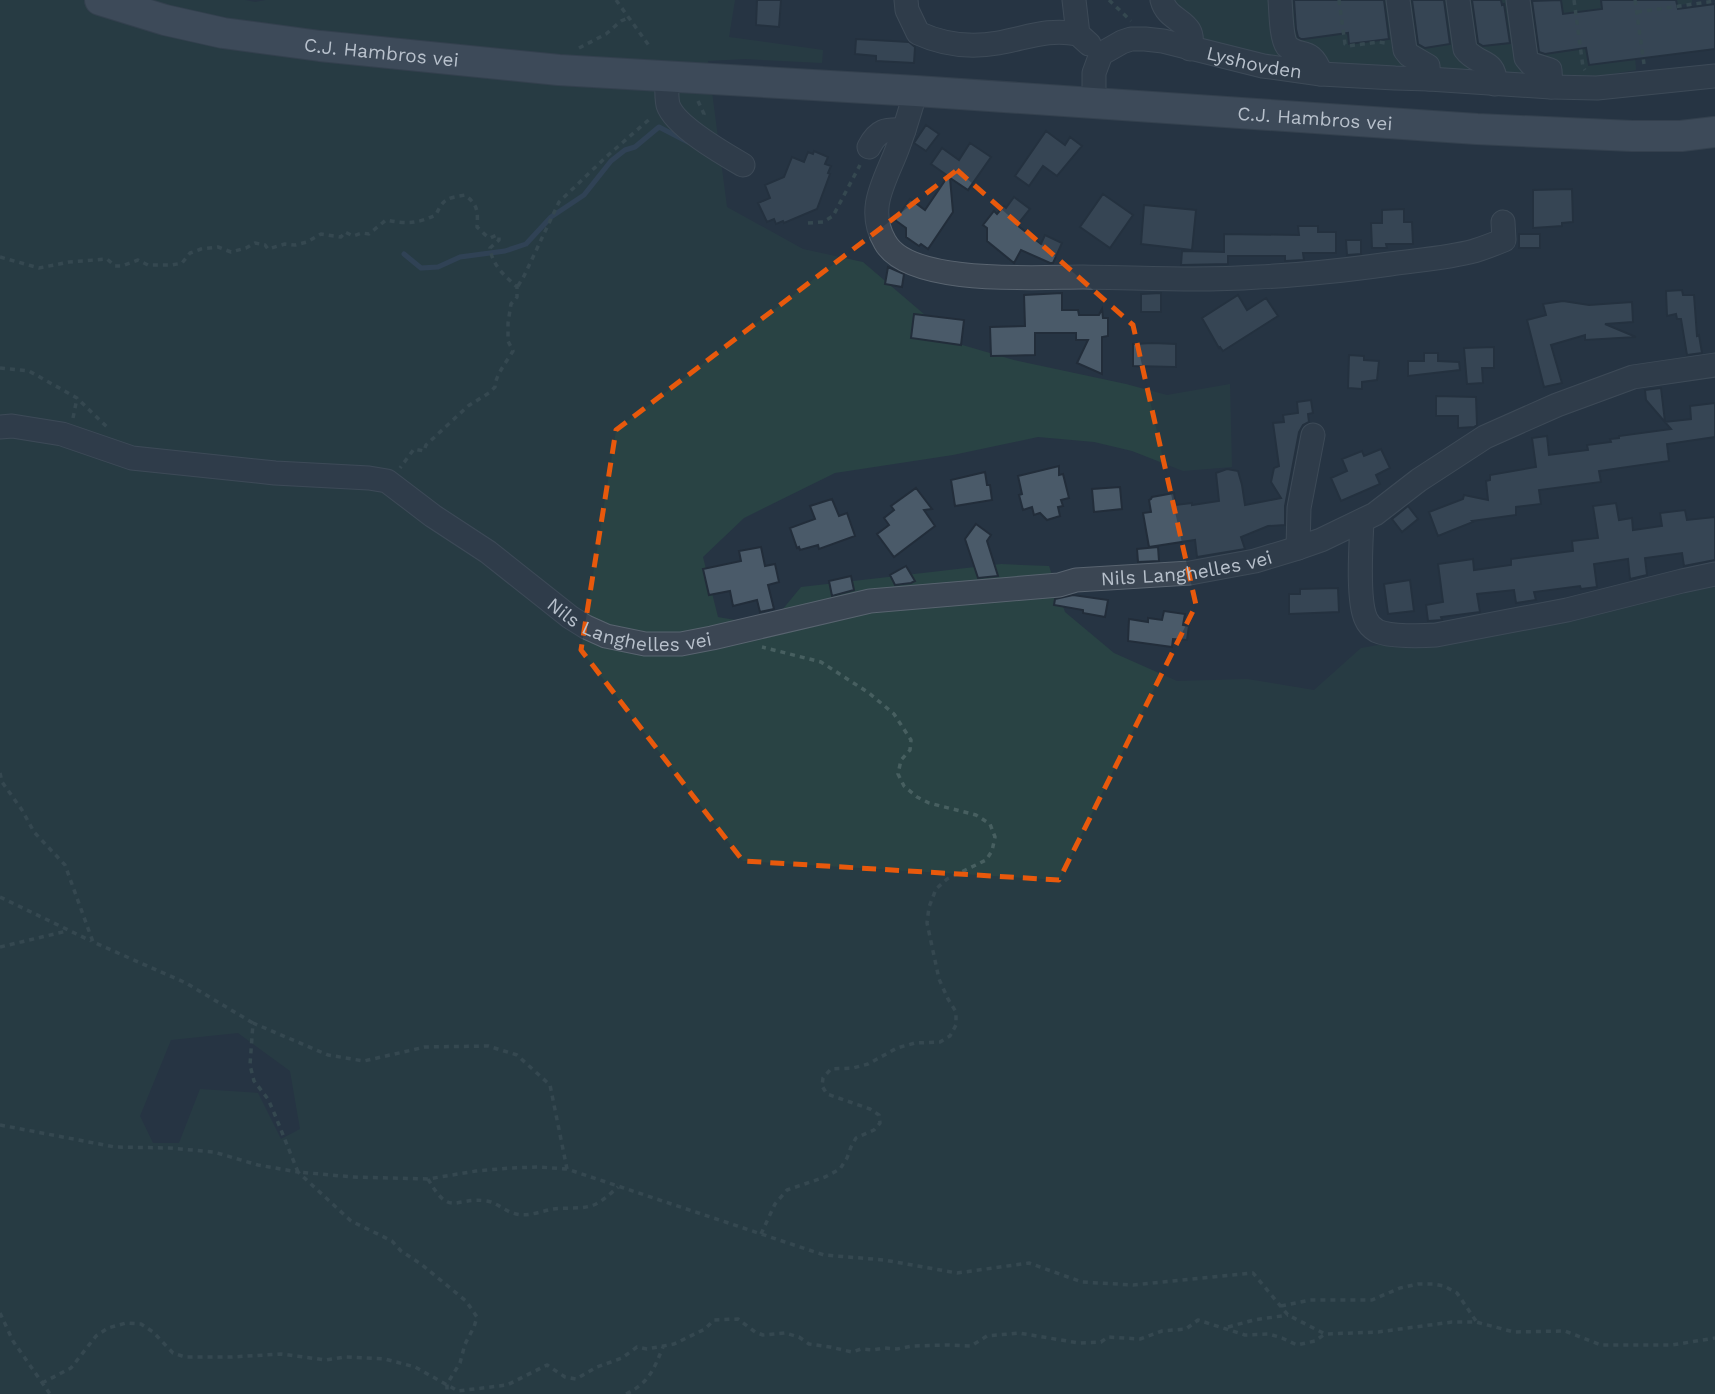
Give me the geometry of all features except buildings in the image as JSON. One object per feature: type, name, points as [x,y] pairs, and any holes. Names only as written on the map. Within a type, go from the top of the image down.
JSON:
[{"type":"main road","name":"C.J. Hambros vei","points":[[100,0],[133,12],[195,28],[308,44],[559,70],[1476,129],[1681,136],[1715,132]]},
{"type":"street","points":[[906,0],[907,10],[918,33],[946,43],[983,45],[1043,32],[1064,31],[1078,34],[1101,54],[1094,73],[1094,103]]},
{"type":"street","points":[[1074,0],[1078,34]]},
{"type":"street","name":"Lyshovden","points":[[1162,0],[1166,10],[1189,30],[1193,38],[1190,48]]},
{"type":"street","name":"Lyshovden","points":[[1280,0],[1284,43],[1290,49],[1310,55],[1318,64],[1321,74]]},
{"type":"street","points":[[1398,0],[1405,50],[1428,66],[1429,79]]},
{"type":"street","points":[[1458,0],[1465,49],[1468,54],[1492,68],[1495,84]]},
{"type":"street","points":[[1518,0],[1526,58],[1531,64],[1550,70],[1551,87]]},
{"type":"street","name":"Lyshovden","points":[[1101,54],[1122,42],[1145,39],[1263,66],[1321,74],[1551,87],[1597,88],[1715,76]]},
{"type":"street","points":[[667,77],[667,98],[673,116],[719,151],[743,165]]},
{"type":"street","points":[[916,92],[878,197],[877,224],[886,244],[896,256],[954,274],[1019,277],[1257,278],[1365,267],[1473,251],[1504,231]]},
{"type":"street","points":[[869,147],[873,139],[885,130],[904,130]]},
{"type":"street","name":"Nils Langhelles vei","points":[[387,481],[433,516],[488,552],[569,617],[586,627],[606,636],[645,644],[681,644],[870,601],[1059,585],[1076,580],[1190,573],[1255,561],[1321,540],[1362,521],[1485,437],[1557,405],[1633,377],[1715,365]]},
{"type":"street","points":[[0,427],[12,426],[62,434],[132,458],[387,481]]},
{"type":"street","name":"Nils Langhelles vei","points":[[1298,548],[1299,508],[1312,435]]},
{"type":"street","points":[[1362,521],[1363,612],[1370,626],[1379,632],[1436,635],[1567,610],[1715,574]]},
{"type":"path","points":[[616,0],[650,47]]},
{"type":"path","points":[[1339,0],[1345,44],[1386,44]]},
{"type":"path","points":[[1574,0],[1583,67],[1586,70]]},
{"type":"path","points":[[1635,0],[1644,68]]},
{"type":"path","points":[[1637,12],[1715,1]]},
{"type":"path","points":[[571,52],[606,34],[628,18]]},
{"type":"path","points":[[387,481],[396,474],[414,449],[424,451],[426,445],[468,406],[495,387],[495,380],[513,351],[508,341],[511,304],[517,297],[517,287],[559,202],[651,118],[669,107]]},
{"type":"path","points":[[808,223],[823,222],[833,216],[869,147]]},
{"type":"path","points":[[0,257],[39,268],[107,259],[115,266],[138,260],[148,265],[172,265],[182,263],[190,253],[201,249],[218,247],[231,252],[256,243],[265,245],[268,249],[307,242],[321,234],[341,237],[345,232],[353,236],[369,234],[386,220],[407,225],[436,215],[440,205],[448,198],[465,195],[475,202],[477,227],[487,237],[499,237],[490,248],[491,256],[502,273],[517,287]]},
{"type":"path","points":[[0,368],[29,371],[77,398],[113,433]]},
{"type":"path","points":[[750,629],[756,646],[821,662],[869,693],[894,714],[911,740],[910,750],[901,760],[898,774],[904,786],[929,803],[976,816],[990,824],[995,837],[992,851],[986,860],[947,879],[936,889],[929,907],[927,923],[939,979],[956,1012],[956,1025],[950,1037],[940,1042],[915,1043],[897,1048],[868,1064],[831,1069],[823,1078],[822,1086],[827,1094],[870,1109],[879,1115],[880,1123],[874,1130],[856,1138],[840,1169],[787,1190],[775,1204],[761,1234]]},
{"type":"path","points":[[0,773],[2,782],[34,832],[65,865],[93,942]]},
{"type":"path","points":[[0,897],[186,983],[253,1023],[328,1055],[364,1061],[425,1047],[488,1046],[517,1055],[550,1086],[567,1169]]},
{"type":"path","points":[[0,947],[69,930]]},
{"type":"path","points":[[253,1023],[250,1065],[254,1081],[268,1099],[298,1172],[351,1221],[392,1241],[401,1251],[421,1264],[466,1301],[477,1317],[460,1363],[447,1384],[447,1394]]},
{"type":"path","points":[[0,1125],[115,1147],[214,1152],[258,1166],[353,1177],[428,1179],[510,1168],[567,1169],[824,1255],[884,1260],[957,1273],[1029,1263],[1082,1282],[1133,1285],[1253,1273],[1288,1315],[1325,1334],[1378,1332],[1452,1322],[1476,1322],[1514,1332],[1565,1331],[1601,1345],[1672,1345],[1715,1338]]},
{"type":"path","points":[[428,1179],[438,1197],[448,1202],[456,1204],[485,1201],[515,1214],[526,1215],[562,1208],[584,1208],[597,1203],[618,1187]]},
{"type":"path","points":[[1280,1307],[1310,1300],[1372,1300],[1400,1288],[1433,1284],[1457,1293],[1476,1322]]},
{"type":"path","points":[[0,1313],[13,1341],[50,1394]]},
{"type":"path","points":[[1226,1328],[1288,1315]]},
{"type":"path","points":[[42,1383],[71,1368],[96,1336],[108,1328],[126,1323],[141,1324],[153,1332],[173,1353],[185,1357],[281,1354],[326,1360],[345,1357],[385,1360],[415,1367],[458,1391],[507,1385],[547,1365],[565,1377],[576,1379],[637,1347],[663,1347],[691,1337],[714,1320],[738,1319],[763,1335],[785,1333],[809,1344],[852,1352],[912,1346],[971,1346],[987,1336],[1019,1333],[1079,1343],[1101,1342],[1108,1336],[1140,1339],[1162,1331],[1186,1329],[1198,1321],[1245,1335],[1269,1334],[1297,1345],[1315,1341],[1325,1334]]},
{"type":"path","points":[[626,1394],[651,1375],[663,1347]]},
{"type":"highlighted area","points":[[957,170],[1133,325],[1196,605],[1059,880],[743,861],[581,650],[616,430]]},
{"type":"green space","points":[[0,0],[735,0],[729,37],[823,50],[822,63],[745,59],[708,61],[727,207],[803,249],[863,262],[959,344],[1014,360],[1167,395],[1230,384],[1232,467],[1183,471],[1132,451],[1094,442],[1038,437],[953,455],[835,473],[744,518],[703,557],[718,617],[769,626],[801,587],[1001,564],[1049,566],[1065,612],[1114,653],[1177,681],[1247,679],[1314,690],[1361,648],[1715,587],[1715,1394],[0,1394]],"holes":[[[238,1033],[290,1071],[300,1129],[281,1139],[258,1093],[200,1089],[179,1143],[153,1143],[140,1116],[171,1040]]]},
{"type":"green space","points":[[1157,0],[1692,0],[1692,3],[1632,13],[1636,70],[1583,79],[1377,68],[1210,48]]},
{"type":"waterway","points":[[404,254],[421,268],[438,267],[460,257],[505,251],[526,244],[551,217],[584,195],[611,161],[625,150],[635,147],[659,127],[688,142]]}]
